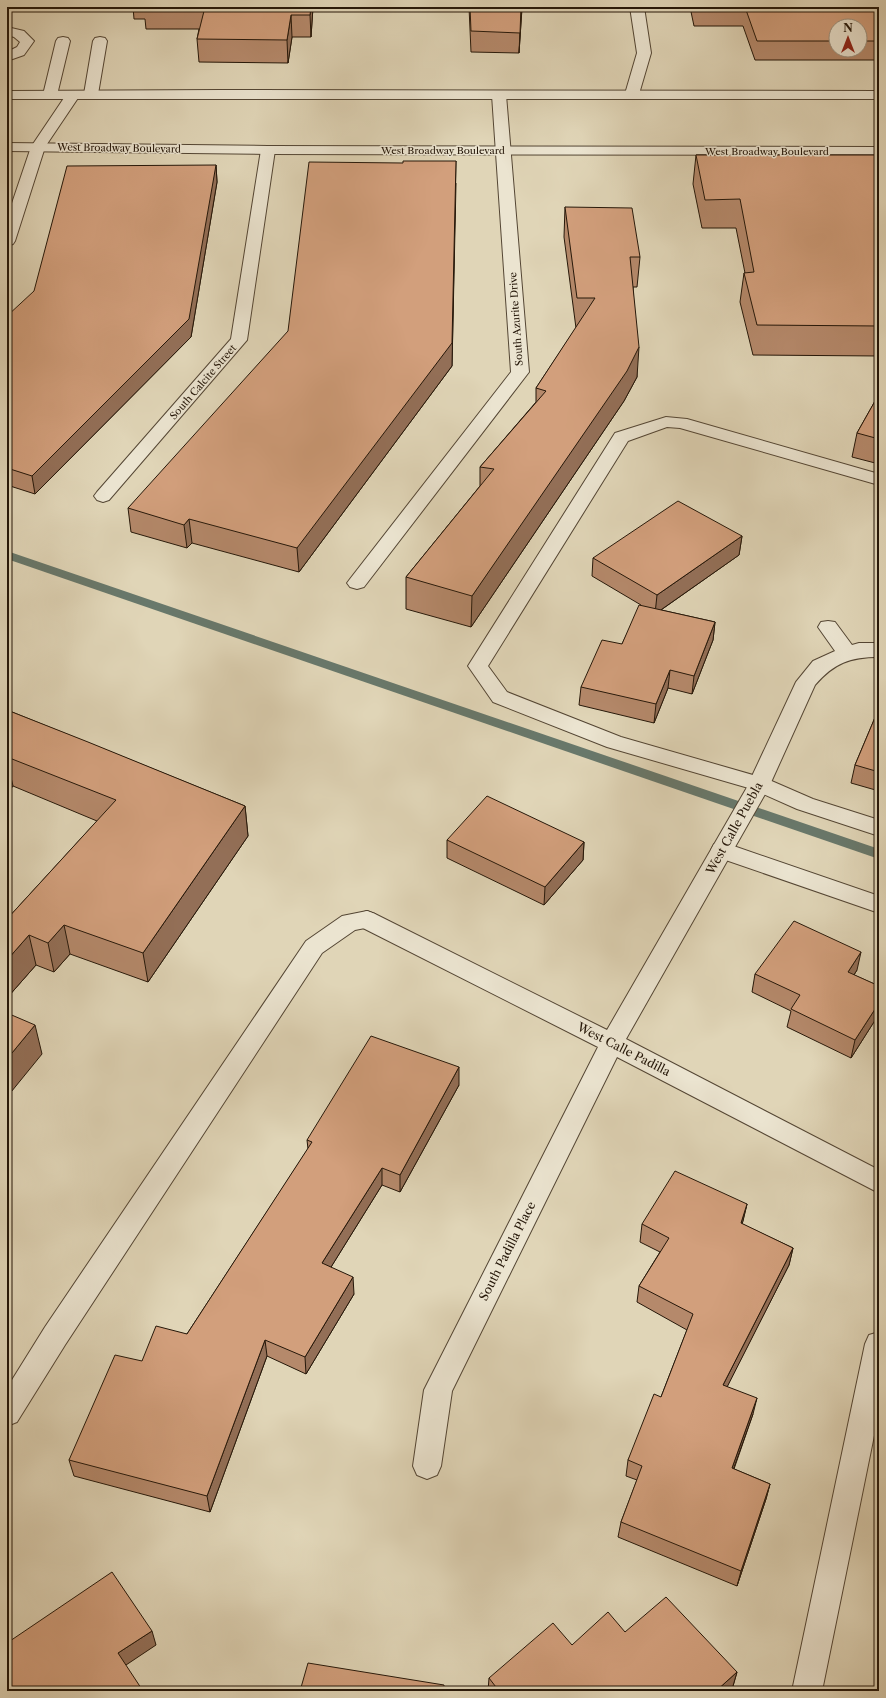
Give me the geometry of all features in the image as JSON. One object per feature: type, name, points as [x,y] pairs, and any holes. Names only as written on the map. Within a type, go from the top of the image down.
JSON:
[{"type":"street","points":[[632,94],[644,53],[637,7]]},
{"type":"street","points":[[7,31],[19,34],[27,42],[22,51],[7,57]]},
{"type":"street","points":[[50,95],[63,42]]},
{"type":"street","points":[[91,94],[100,42]]},
{"type":"street","points":[[7,95],[879,95]]},
{"type":"street","points":[[7,241],[38,147],[73,95]]},
{"type":"street","name":"South Azurite Drive","points":[[357,583],[520,372],[499,95]]},
{"type":"street","name":"West Broadway Boulevard","points":[[7,147],[268,150],[879,151]]},
{"type":"street","name":"South Calcite Street","points":[[103,496],[239,340],[268,150]]},
{"type":"street","points":[[879,480],[681,423],[666,422],[621,437],[478,666],[500,697],[614,742],[758,786],[805,804],[879,828]]},
{"type":"street","points":[[828,627],[848,654]]},
{"type":"street","name":"West Calle Puebla","points":[[612,1043],[758,786],[806,682],[820,666],[836,657],[859,650],[879,650]]},
{"type":"street","points":[[722,850],[879,905]]},
{"type":"street","name":"West Calle Padilla","points":[[7,1413],[55,1336],[314,946],[350,922],[367,920],[612,1043],[879,1182]]},
{"type":"street","name":"South Padilla Place","points":[[427,1466],[438,1390],[612,1043]]},
{"type":"street","points":[[807,1691],[879,1344]]},
{"type":"building","points":[[205,7],[311,7],[310,15],[291,15],[287,40],[197,39]]},
{"type":"building","points":[[470,7],[521,7],[520,33],[471,31]]},
{"type":"building","points":[[745,7],[879,8],[879,41],[868,41],[868,18],[828,18],[828,41],[757,41]]},
{"type":"building","points":[[696,155],[879,155],[879,326],[757,325],[744,273],[754,272],[740,199],[705,200]]},
{"type":"building","points":[[403,161],[456,161],[452,343],[297,548],[189,519],[184,525],[128,508],[288,331],[309,162],[403,163]]},
{"type":"building","points":[[216,165],[189,319],[32,476],[7,468],[7,316],[34,291],[67,166]]},
{"type":"building","points":[[565,207],[632,208],[640,257],[630,257],[639,347],[627,371],[472,596],[406,577],[494,469],[480,467],[546,391],[536,388],[595,298],[577,298]]},
{"type":"building","points":[[879,394],[879,439],[857,433]]},
{"type":"building","points":[[678,501],[742,536],[657,595],[593,558]]},
{"type":"building","points":[[639,605],[715,622],[694,676],[670,670],[656,704],[581,687],[602,640],[622,644]]},
{"type":"building","points":[[879,708],[879,772],[855,765]]},
{"type":"building","points":[[7,710],[245,806],[143,953],[64,925],[48,943],[29,935],[7,960],[7,919],[116,800],[7,757]]},
{"type":"building","points":[[487,796],[584,842],[545,887],[447,840]]},
{"type":"building","points":[[794,921],[861,952],[848,972],[879,986],[879,1003],[855,1040],[791,1009],[800,995],[755,974]]},
{"type":"building","points":[[7,1013],[35,1025],[7,1059]]},
{"type":"building","points":[[371,1036],[459,1067],[400,1175],[382,1168],[322,1263],[353,1277],[305,1357],[265,1340],[207,1496],[69,1460],[115,1355],[142,1361],[156,1326],[187,1334],[312,1142],[307,1140]]},
{"type":"building","points":[[675,1171],[747,1204],[741,1223],[793,1248],[723,1385],[757,1398],[732,1468],[770,1484],[741,1571],[621,1522],[642,1466],[628,1460],[654,1394],[661,1397],[693,1314],[639,1286],[669,1238],[642,1224]]},
{"type":"building","points":[[112,1572],[152,1631],[118,1653],[143,1691],[7,1691],[7,1643]]},
{"type":"building","points":[[666,1597],[737,1672],[716,1691],[499,1691],[489,1678],[553,1623],[572,1645],[608,1612],[625,1632]]},
{"type":"building","points":[[308,1663],[444,1685],[444,1691],[300,1691]]},
{"type":"waterway","points":[[7,555],[879,854]]}]
